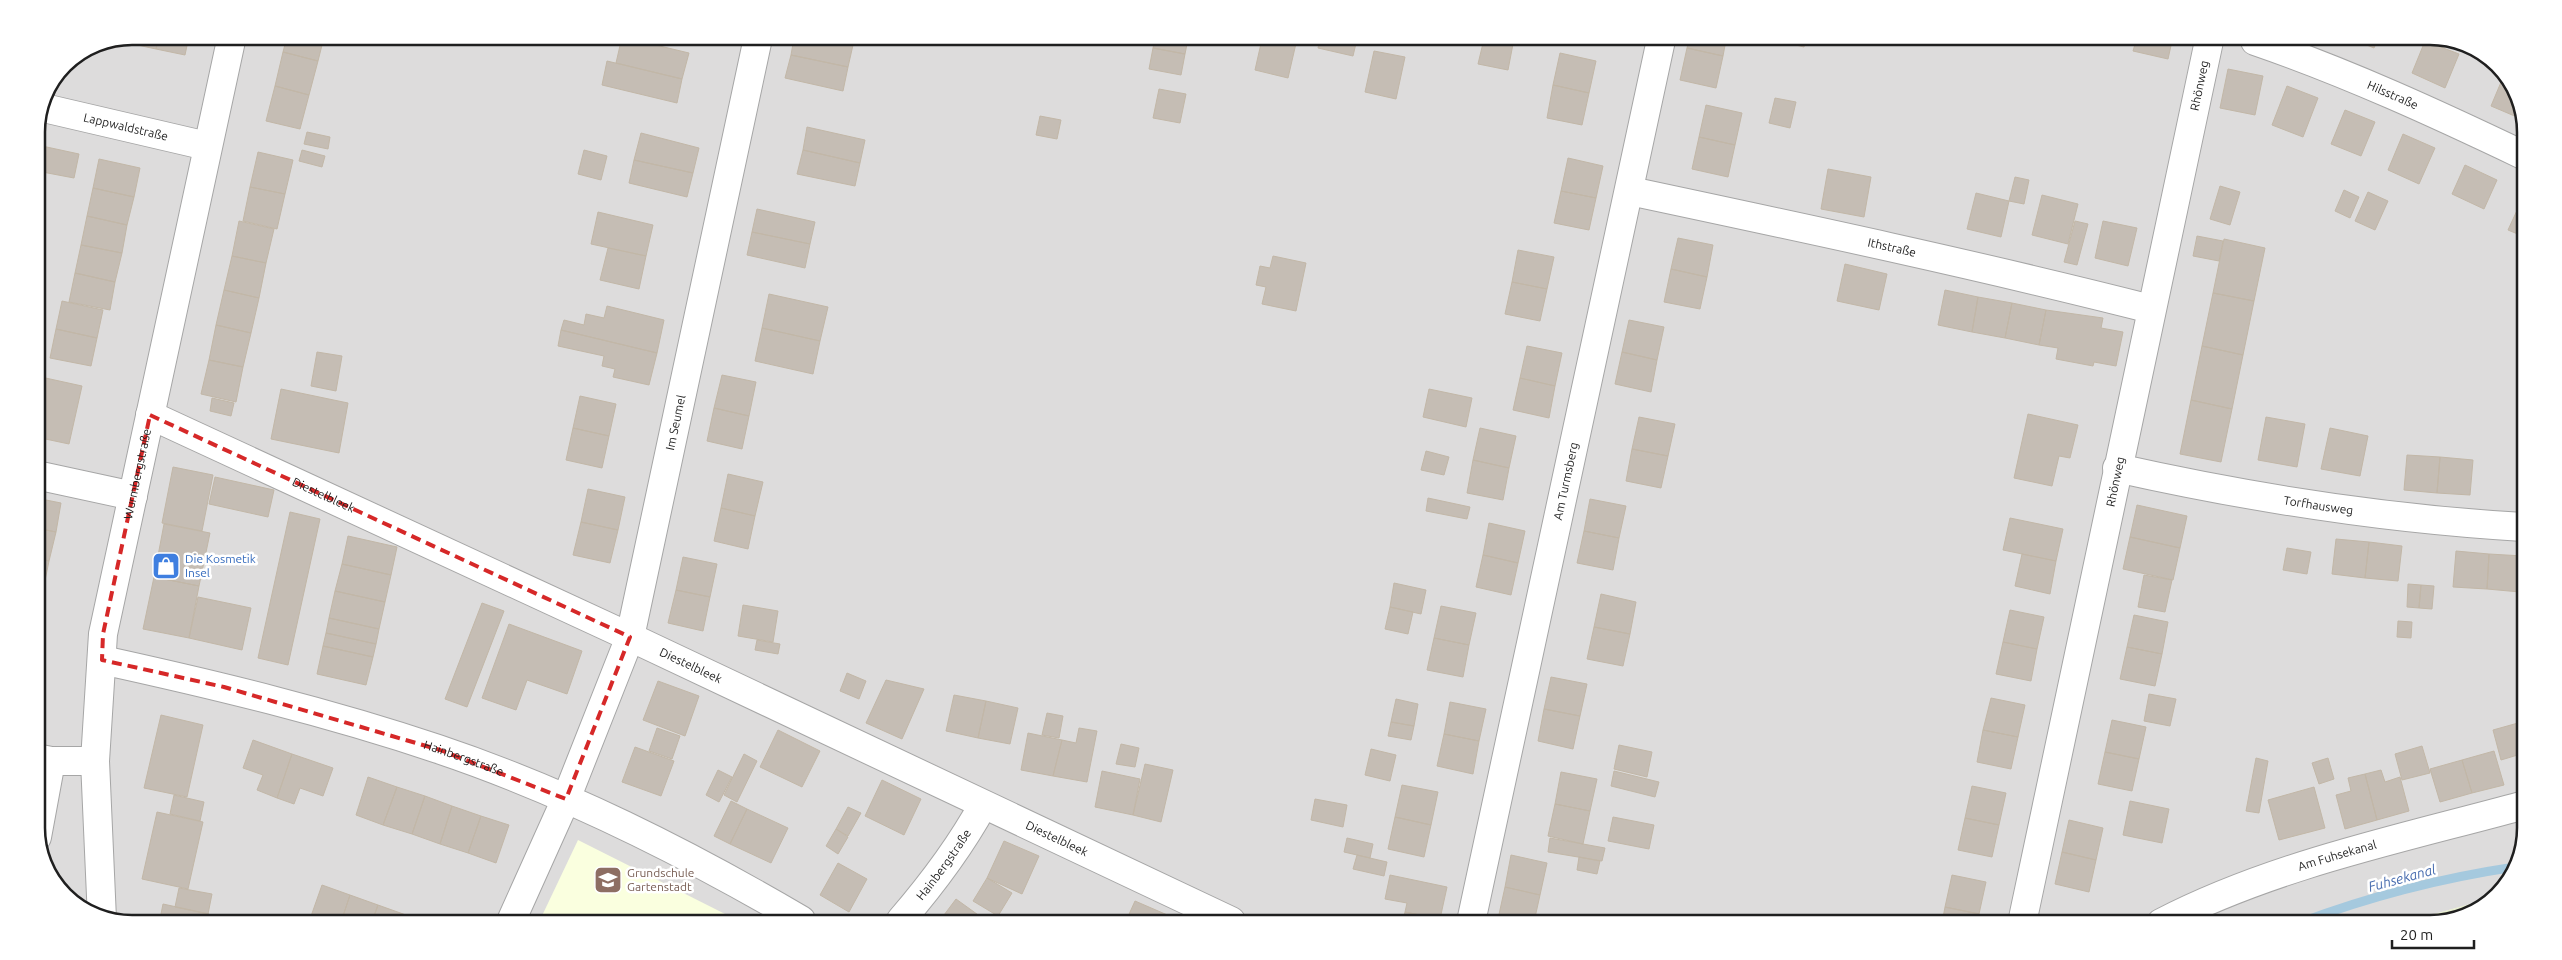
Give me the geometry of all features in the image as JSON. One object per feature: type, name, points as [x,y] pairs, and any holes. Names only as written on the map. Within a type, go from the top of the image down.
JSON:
[{"type":"street","name":"Wurmbergstraße","points":[[102,909],[96,761],[103,634],[230,45]]},
{"type":"street","name":"Im Seumel","points":[[514,915],[566,799],[630,637],[757,45]]},
{"type":"street","name":"Am Turmsberg","points":[[1473,915],[1630,191],[1653,45]]},
{"type":"street","name":"Rhönweg","points":[[2024,915],[2208,45]]},
{"type":"street","name":"Hilsstraße","points":[[2265,45],[2383,91],[2517,152]]},
{"type":"street","name":"Lappwaldstraße","points":[[49,109],[207,146]]},
{"type":"street","name":"Ithstraße","points":[[1630,191],[1901,248],[2151,309]]},
{"type":"street","name":"Diestelbleek","points":[[150,415],[630,637],[1217,915]]},
{"type":"street","name":"Torfhausweg","points":[[2117,468],[2184,483],[2317,507],[2383,515],[2517,526]]},
{"type":"street","points":[[45,477],[133,496]]},
{"type":"street","name":"Hainbergstraße","points":[[102,660],[224,687],[332,716],[440,750],[566,799],[693,859],[792,915]]},
{"type":"street","points":[[45,760],[96,761]]},
{"type":"street","name":"Hainbergstraße","points":[[904,915],[933,883],[967,835],[983,805]]},
{"type":"street","name":"Am Fuhsekanal","points":[[2178,915],[2240,886],[2357,850],[2517,807]]},
{"type":"highlighted area","points":[[150,415],[630,637],[566,799],[440,750],[224,687],[102,660],[103,634]]},
{"type":"shaded area","points":[[132,45],[2430,45],[2458,50],[2483,63],[2499,79],[2512,104],[2517,126],[2517,828],[2515,845],[2508,866],[2495,885],[2474,903],[2430,915],[132,915],[104,910],[79,897],[63,881],[50,856],[45,834],[45,132],[47,115],[52,99],[70,70],[84,60],[99,52],[115,47]]},
{"type":"shaded area","name":"Grundschule Gartenstadt","points":[[578,840],[727,915],[542,915]]},
{"type":"shaded area","points":[[2474,903],[2458,910],[2431,915]]},
{"type":"building","points":[[137,45],[157,45],[156,49]]},
{"type":"building","points":[[157,45],[187,45],[185,55],[156,49]]},
{"type":"building","points":[[285,45],[322,45],[318,61],[283,52]]},
{"type":"building","points":[[620,45],[656,45],[689,53],[682,79],[616,63]]},
{"type":"building","points":[[793,45],[853,45],[848,67],[791,55]]},
{"type":"building","points":[[1154,45],[1187,45],[1185,54],[1153,48]]},
{"type":"building","points":[[1261,45],[1296,45],[1288,78],[1255,70]]},
{"type":"building","points":[[1319,45],[1356,45],[1353,56],[1318,48]]},
{"type":"building","points":[[1483,45],[1513,45],[1508,70],[1478,64]]},
{"type":"building","points":[[1688,45],[1725,45],[1723,56],[1687,48]]},
{"type":"building","points":[[2135,45],[2171,45],[2168,59],[2133,51]]},
{"type":"building","points":[[2423,45],[2437,46],[2459,54],[2445,88],[2412,73]]},
{"type":"building","points":[[1153,48],[1185,54],[1181,75],[1149,69]]},
{"type":"building","points":[[1687,48],[1723,56],[1716,88],[1680,80]]},
{"type":"building","points":[[1374,51],[1405,57],[1396,99],[1365,92]]},
{"type":"building","points":[[283,52],[318,61],[309,95],[275,86]]},
{"type":"building","points":[[1560,53],[1596,61],[1589,93],[1553,85]]},
{"type":"building","points":[[791,55],[848,67],[843,91],[785,78]]},
{"type":"building","points":[[607,61],[682,79],[677,103],[602,85]]},
{"type":"building","points":[[2228,69],[2263,76],[2255,115],[2220,108]]},
{"type":"building","points":[[2501,82],[2508,94],[2515,116],[2491,106]]},
{"type":"building","points":[[1553,85],[1589,93],[1582,125],[1547,118]]},
{"type":"building","points":[[275,86],[309,95],[300,129],[266,121]]},
{"type":"building","points":[[2287,86],[2318,98],[2303,137],[2272,125]]},
{"type":"building","points":[[1159,89],[1186,94],[1180,123],[1153,118]]},
{"type":"building","points":[[1775,98],[1796,102],[1790,128],[1769,123]]},
{"type":"building","points":[[1706,105],[1742,113],[1735,145],[1699,137]]},
{"type":"building","points":[[2345,110],[2375,122],[2361,156],[2331,144]]},
{"type":"building","points":[[1040,116],[1061,120],[1057,139],[1036,135]]},
{"type":"building","points":[[807,127],[865,140],[860,163],[803,150]]},
{"type":"building","points":[[307,132],[330,137],[328,149],[304,144]]},
{"type":"building","points":[[641,133],[699,148],[693,173],[634,160]]},
{"type":"building","points":[[2403,134],[2435,148],[2419,184],[2388,170]]},
{"type":"building","points":[[1699,137],[1735,145],[1728,177],[1692,169]]},
{"type":"building","points":[[45,147],[79,154],[74,178],[45,173]]},
{"type":"building","points":[[302,150],[325,156],[322,167],[299,161]]},
{"type":"building","points":[[584,150],[607,156],[601,180],[578,174]]},
{"type":"building","points":[[803,150],[860,163],[855,186],[797,174]]},
{"type":"building","points":[[258,152],[293,160],[285,194],[250,187]]},
{"type":"building","points":[[1568,158],[1603,166],[1596,198],[1561,191]]},
{"type":"building","points":[[99,159],[140,168],[134,197],[93,188]]},
{"type":"building","points":[[634,160],[693,173],[687,197],[629,183]]},
{"type":"building","points":[[2465,165],[2497,180],[2484,209],[2452,194]]},
{"type":"building","points":[[1828,169],[1871,177],[1864,217],[1821,209]]},
{"type":"building","points":[[2015,177],[2029,180],[2024,204],[2009,201]]},
{"type":"building","points":[[2220,186],[2240,192],[2230,225],[2210,219]]},
{"type":"building","points":[[250,187],[285,194],[277,229],[243,221]]},
{"type":"building","points":[[93,188],[134,197],[127,225],[87,216]]},
{"type":"building","points":[[2344,190],[2359,197],[2350,218],[2335,211]]},
{"type":"building","points":[[1561,191],[1596,198],[1589,230],[1554,223]]},
{"type":"building","points":[[2368,192],[2388,201],[2375,230],[2355,221]]},
{"type":"building","points":[[1976,193],[2009,201],[2001,237],[1967,229]]},
{"type":"building","points":[[2042,195],[2078,204],[2068,244],[2032,235]]},
{"type":"building","points":[[757,209],[815,222],[810,244],[752,232]]},
{"type":"building","points":[[2517,210],[2517,234],[2508,230]]},
{"type":"building","points":[[598,212],[653,225],[646,256],[591,244]]},
{"type":"building","points":[[87,216],[127,225],[122,253],[81,245]]},
{"type":"building","points":[[239,221],[274,229],[266,263],[232,256]]},
{"type":"building","points":[[2075,221],[2088,224],[2077,265],[2064,262]]},
{"type":"building","points":[[2103,221],[2137,228],[2128,266],[2095,258]]},
{"type":"building","points":[[752,232],[810,244],[805,268],[747,255]]},
{"type":"building","points":[[2197,236],[2223,241],[2219,261],[2193,256]]},
{"type":"building","points":[[1678,238],[1713,245],[1707,277],[1671,269]]},
{"type":"building","points":[[2224,239],[2265,248],[2254,301],[2213,293]]},
{"type":"building","points":[[81,245],[122,253],[115,282],[75,273]]},
{"type":"building","points":[[608,248],[646,256],[639,289],[600,280]]},
{"type":"building","points":[[1518,250],[1554,257],[1547,289],[1512,282]]},
{"type":"building","points":[[232,256],[266,263],[259,298],[224,290]]},
{"type":"building","points":[[1273,256],[1306,263],[1296,311],[1262,304],[1266,287],[1256,285],[1260,266],[1270,268]]},
{"type":"building","points":[[1845,264],[1887,274],[1879,310],[1837,301]]},
{"type":"building","points":[[1671,269],[1707,277],[1700,309],[1664,302]]},
{"type":"building","points":[[75,273],[115,282],[110,310],[69,302]]},
{"type":"building","points":[[1512,282],[1547,289],[1540,321],[1505,314]]},
{"type":"building","points":[[224,290],[259,298],[251,333],[216,325]]},
{"type":"building","points":[[1945,290],[1978,297],[1972,332],[1938,325]]},
{"type":"building","points":[[2213,293],[2254,301],[2243,355],[2202,346]]},
{"type":"building","points":[[769,294],[828,307],[820,341],[762,328]]},
{"type":"building","points":[[1978,297],[2012,303],[2005,338],[1972,332]]},
{"type":"building","points":[[62,301],[103,310],[97,338],[56,329]]},
{"type":"building","points":[[2012,303],[2046,310],[2039,345],[2005,338]]},
{"type":"building","points":[[607,306],[664,320],[657,353],[561,330],[564,320],[584,325],[586,314],[604,318]]},
{"type":"building","points":[[2046,310],[2103,318],[2101,328],[2123,332],[2116,366],[2094,362],[2093,366],[2056,359],[2058,348],[2039,345]]},
{"type":"building","points":[[1629,320],[1664,327],[1657,360],[1622,352]]},
{"type":"building","points":[[216,325],[251,333],[243,367],[209,360]]},
{"type":"building","points":[[762,328],[820,341],[813,374],[755,361]]},
{"type":"building","points":[[56,329],[97,338],[91,366],[50,358]]},
{"type":"building","points":[[561,330],[657,353],[649,385],[613,377],[615,369],[602,366],[604,356],[558,346]]},
{"type":"building","points":[[1527,346],[1562,353],[1555,386],[1520,378]]},
{"type":"building","points":[[2202,346],[2243,355],[2232,409],[2191,400]]},
{"type":"building","points":[[317,352],[342,356],[336,391],[311,386]]},
{"type":"building","points":[[1622,352],[1657,360],[1651,392],[1615,384]]},
{"type":"building","points":[[209,360],[243,367],[236,402],[201,394]]},
{"type":"building","points":[[722,375],[756,382],[749,416],[714,408]]},
{"type":"building","points":[[45,378],[82,386],[69,444],[45,439]]},
{"type":"building","points":[[1520,378],[1555,386],[1549,418],[1513,410]]},
{"type":"building","points":[[281,389],[348,403],[339,453],[271,439]]},
{"type":"building","points":[[1429,389],[1472,398],[1466,427],[1423,417]]},
{"type":"building","points":[[580,396],[616,404],[609,436],[573,428]]},
{"type":"building","points":[[212,398],[234,403],[231,416],[210,411]]},
{"type":"building","points":[[2191,400],[2232,409],[2221,462],[2180,454]]},
{"type":"building","points":[[714,408],[749,416],[742,449],[707,441]]},
{"type":"building","points":[[2028,414],[2078,425],[2070,458],[2059,456],[2052,486],[2014,478]]},
{"type":"building","points":[[1639,417],[1675,424],[1668,456],[1632,449]]},
{"type":"building","points":[[2266,417],[2305,424],[2297,467],[2258,460]]},
{"type":"building","points":[[573,428],[609,436],[602,468],[566,460]]},
{"type":"building","points":[[1480,428],[1516,436],[1509,468],[1473,460]]},
{"type":"building","points":[[2330,428],[2368,436],[2360,476],[2321,469]]},
{"type":"building","points":[[1632,449],[1668,456],[1661,488],[1626,481]]},
{"type":"building","points":[[1426,451],[1449,457],[1444,475],[1421,470]]},
{"type":"building","points":[[2407,455],[2440,457],[2437,493],[2404,490]]},
{"type":"building","points":[[2440,457],[2473,460],[2470,495],[2437,493]]},
{"type":"building","points":[[1473,460],[1509,468],[1503,500],[1467,493]]},
{"type":"building","points":[[173,467],[213,475],[202,531],[162,523]]},
{"type":"building","points":[[728,474],[763,482],[755,516],[721,508]]},
{"type":"building","points":[[215,477],[274,490],[268,517],[209,504]]},
{"type":"building","points":[[588,489],[625,497],[618,530],[581,522]]},
{"type":"building","points":[[1428,498],[1470,507],[1467,519],[1426,511]]},
{"type":"building","points":[[1590,499],[1626,506],[1619,538],[1584,531]]},
{"type":"building","points":[[45,500],[61,503],[56,532],[45,530]]},
{"type":"building","points":[[2137,505],[2187,516],[2180,548],[2130,537]]},
{"type":"building","points":[[721,508],[755,516],[748,549],[714,541]]},
{"type":"building","points":[[290,512],[320,519],[288,665],[258,658]]},
{"type":"building","points":[[2010,518],[2063,529],[2056,561],[2003,550]]},
{"type":"building","points":[[581,522],[618,530],[610,563],[573,555]]},
{"type":"building","points":[[1489,523],[1525,531],[1518,563],[1483,555]]},
{"type":"building","points":[[164,524],[210,533],[199,586],[154,577]]},
{"type":"building","points":[[45,530],[56,532],[49,561],[45,560]]},
{"type":"building","points":[[1584,531],[1619,538],[1613,570],[1577,563]]},
{"type":"building","points":[[348,536],[397,547],[391,575],[342,564]]},
{"type":"building","points":[[2130,537],[2180,548],[2173,580],[2123,569]]},
{"type":"building","points":[[2336,539],[2369,542],[2365,578],[2332,574]]},
{"type":"building","points":[[2369,542],[2402,546],[2398,581],[2365,578]]},
{"type":"building","points":[[2287,548],[2311,552],[2307,574],[2283,570]]},
{"type":"building","points":[[2456,551],[2489,554],[2487,589],[2453,587]]},
{"type":"building","points":[[2022,554],[2056,561],[2050,594],[2015,586]]},
{"type":"building","points":[[2489,554],[2517,556],[2517,592],[2487,589]]},
{"type":"building","points":[[1483,555],[1518,563],[1511,595],[1476,587]]},
{"type":"building","points":[[683,557],[717,564],[710,597],[676,590]]},
{"type":"building","points":[[45,560],[49,561],[45,580]]},
{"type":"building","points":[[342,564],[391,575],[385,602],[335,591]]},
{"type":"building","points":[[2144,575],[2172,580],[2165,612],[2138,607]]},
{"type":"building","points":[[154,577],[199,586],[189,638],[143,629]]},
{"type":"building","points":[[1394,583],[1426,590],[1421,614],[1390,607]]},
{"type":"building","points":[[2408,584],[2421,585],[2419,608],[2407,607]]},
{"type":"building","points":[[2421,585],[2434,586],[2432,609],[2419,608]]},
{"type":"building","points":[[676,590],[710,597],[703,631],[668,623]]},
{"type":"building","points":[[335,591],[385,602],[379,629],[329,618]]},
{"type":"building","points":[[1601,594],[1636,602],[1630,634],[1594,627]]},
{"type":"building","points":[[198,597],[251,608],[242,650],[189,638]]},
{"type":"building","points":[[482,603],[504,611],[467,707],[445,699]]},
{"type":"building","points":[[743,605],[778,611],[773,642],[738,636]]},
{"type":"building","points":[[1441,606],[1476,613],[1469,645],[1434,638]]},
{"type":"building","points":[[1390,607],[1413,612],[1408,634],[1385,629]]},
{"type":"building","points":[[2010,610],[2044,617],[2037,649],[2003,642]]},
{"type":"building","points":[[2134,615],[2168,622],[2162,654],[2127,647]]},
{"type":"building","points":[[329,618],[379,629],[376,644],[326,633]]},
{"type":"building","points":[[2398,621],[2412,622],[2411,638],[2397,637]]},
{"type":"building","points":[[509,624],[582,651],[567,694],[527,680],[516,710],[482,698]]},
{"type":"building","points":[[1594,627],[1630,634],[1623,666],[1587,659]]},
{"type":"building","points":[[326,633],[376,644],[373,657],[323,646]]},
{"type":"building","points":[[1434,638],[1469,645],[1463,677],[1427,670]]},
{"type":"building","points":[[757,640],[780,644],[778,654],[755,650]]},
{"type":"building","points":[[2003,642],[2037,649],[2031,681],[1996,674]]},
{"type":"building","points":[[323,646],[373,657],[366,685],[317,674]]},
{"type":"building","points":[[2127,647],[2162,654],[2155,686],[2120,679]]},
{"type":"building","points":[[847,673],[866,681],[859,699],[840,691]]},
{"type":"building","points":[[1551,677],[1587,684],[1580,716],[1544,709]]},
{"type":"building","points":[[886,680],[924,689],[902,739],[866,723]]},
{"type":"building","points":[[658,681],[699,696],[685,736],[643,720]]},
{"type":"building","points":[[2149,694],[2176,699],[2170,726],[2144,721]]},
{"type":"building","points":[[954,695],[986,701],[978,738],[946,731]]},
{"type":"building","points":[[1991,698],[2025,705],[2018,737],[1983,730]]},
{"type":"building","points":[[1396,699],[1418,704],[1414,726],[1391,722]]},
{"type":"building","points":[[986,701],[1018,708],[1010,744],[978,738]]},
{"type":"building","points":[[1450,702],[1486,709],[1479,741],[1444,734]]},
{"type":"building","points":[[1544,709],[1580,716],[1573,749],[1538,741]]},
{"type":"building","points":[[1047,713],[1063,716],[1059,738],[1042,735]]},
{"type":"building","points":[[161,715],[203,725],[187,797],[144,788]]},
{"type":"building","points":[[2112,720],[2146,727],[2139,759],[2105,752]]},
{"type":"building","points":[[1391,722],[1414,726],[1411,740],[1388,736]]},
{"type":"building","points":[[2517,723],[2517,755],[2501,760],[2493,730]]},
{"type":"building","points":[[657,728],[680,736],[672,759],[649,751]]},
{"type":"building","points":[[1079,728],[1097,731],[1087,782],[1053,776],[1062,740],[1076,743]]},
{"type":"building","points":[[778,730],[820,751],[802,787],[760,767]]},
{"type":"building","points":[[1983,730],[2018,737],[2011,769],[1977,762]]},
{"type":"building","points":[[1028,733],[1062,740],[1053,776],[1021,770]]},
{"type":"building","points":[[1444,734],[1479,741],[1473,774],[1437,766]]},
{"type":"building","points":[[253,740],[292,754],[277,798],[257,790],[263,775],[243,768]]},
{"type":"building","points":[[1121,744],[1139,748],[1135,767],[1116,764]]},
{"type":"building","points":[[1619,745],[1652,752],[1647,777],[1614,769]]},
{"type":"building","points":[[2422,746],[2430,773],[2402,780],[2395,754]]},
{"type":"building","points":[[635,747],[674,761],[661,796],[622,782]]},
{"type":"building","points":[[1371,749],[1396,755],[1390,781],[1365,775]]},
{"type":"building","points":[[2494,751],[2504,785],[2472,793],[2462,760]]},
{"type":"building","points":[[2105,752],[2139,759],[2132,791],[2098,784]]},
{"type":"building","points":[[292,754],[333,768],[323,796],[300,788],[294,804],[277,798]]},
{"type":"building","points":[[744,754],[757,761],[737,802],[724,795]]},
{"type":"building","points":[[2256,758],[2268,761],[2259,813],[2246,811]]},
{"type":"building","points":[[2328,758],[2334,779],[2319,784],[2312,763]]},
{"type":"building","points":[[2462,760],[2472,793],[2440,802],[2430,769]]},
{"type":"building","points":[[1145,764],[1173,770],[1161,822],[1133,815]]},
{"type":"building","points":[[718,770],[732,777],[719,802],[706,795]]},
{"type":"building","points":[[2381,770],[2385,782],[2400,777],[2409,811],[2377,820],[2365,774]]},
{"type":"building","points":[[1102,771],[1140,779],[1133,815],[1095,807]]},
{"type":"building","points":[[1614,771],[1659,782],[1655,797],[1611,786]]},
{"type":"building","points":[[1561,772],[1597,779],[1590,811],[1555,804]]},
{"type":"building","points":[[2365,774],[2377,820],[2345,829],[2336,795],[2351,791],[2348,778]]},
{"type":"building","points":[[368,777],[397,787],[383,825],[356,815]]},
{"type":"building","points":[[882,780],[921,799],[904,835],[865,816]]},
{"type":"building","points":[[1402,785],[1438,792],[1431,825],[1395,817]]},
{"type":"building","points":[[1972,786],[2006,793],[1999,825],[1965,818]]},
{"type":"building","points":[[397,787],[425,796],[412,834],[383,825]]},
{"type":"building","points":[[2314,787],[2325,828],[2279,840],[2268,800]]},
{"type":"building","points":[[174,795],[204,802],[200,821],[170,814]]},
{"type":"building","points":[[425,796],[452,806],[440,844],[412,834]]},
{"type":"building","points":[[1315,799],[1347,805],[1343,827],[1311,820]]},
{"type":"building","points":[[731,801],[747,809],[730,844],[714,836]]},
{"type":"building","points":[[2130,801],[2169,809],[2162,843],[2123,835]]},
{"type":"building","points":[[1555,804],[1590,811],[1583,844],[1548,836]]},
{"type":"building","points":[[452,806],[481,816],[468,853],[440,844]]},
{"type":"building","points":[[848,807],[861,813],[848,836],[836,829]]},
{"type":"building","points":[[747,809],[788,828],[771,863],[730,844]]},
{"type":"building","points":[[157,812],[203,822],[188,889],[142,879]]},
{"type":"building","points":[[481,816],[509,825],[496,863],[468,853]]},
{"type":"building","points":[[1395,817],[1431,825],[1424,857],[1388,849]]},
{"type":"building","points":[[1613,817],[1654,825],[1649,849],[1608,841]]},
{"type":"building","points":[[1965,818],[1999,825],[1992,857],[1958,850]]},
{"type":"building","points":[[2069,820],[2103,828],[2096,860],[2062,852]]},
{"type":"building","points":[[836,829],[848,837],[838,854],[826,846]]},
{"type":"building","points":[[1347,838],[1373,844],[1370,858],[1344,852]]},
{"type":"building","points":[[1550,838],[1605,848],[1602,861],[1548,852]]},
{"type":"building","points":[[1004,841],[1039,856],[1022,894],[987,878]]},
{"type":"building","points":[[2062,852],[2096,860],[2089,892],[2055,884]]},
{"type":"building","points":[[1357,855],[1387,862],[1384,876],[1353,869]]},
{"type":"building","points":[[1511,855],[1547,863],[1540,895],[1505,887]]},
{"type":"building","points":[[1579,857],[1600,861],[1597,874],[1577,870]]},
{"type":"building","points":[[838,863],[867,879],[849,912],[820,895]]},
{"type":"building","points":[[1390,875],[1447,887],[1441,915],[1420,915],[1405,912],[1407,903],[1385,899]]},
{"type":"building","points":[[1952,875],[1986,882],[1979,914],[1945,907]]},
{"type":"building","points":[[987,878],[1012,893],[999,915],[973,901]]},
{"type":"building","points":[[322,885],[350,895],[343,915],[311,915]]},
{"type":"building","points":[[1505,887],[1540,895],[1536,915],[1499,915]]},
{"type":"building","points":[[179,888],[212,894],[208,914],[175,907]]},
{"type":"building","points":[[350,895],[378,905],[374,915],[343,915]]},
{"type":"building","points":[[956,899],[978,915],[944,915]]},
{"type":"building","points":[[1135,901],[1167,915],[1129,915]]},
{"type":"building","points":[[163,904],[209,914],[209,915],[161,915]]},
{"type":"building","points":[[378,905],[406,915],[374,915]]},
{"type":"building","points":[[1945,907],[1979,914],[1979,915],[1944,915]]},
{"type":"building","points":[[1405,912],[1420,915],[1404,915]]},
{"type":"waterway","name":"Fuhsekanal","points":[[2322,915],[2405,889],[2506,869]]},
{"type":"place","name":"Die Kosmetik Insel","points":[[166,566]]},
{"type":"place","name":"Grundschule Gartenstadt","points":[[608,880]]}]
